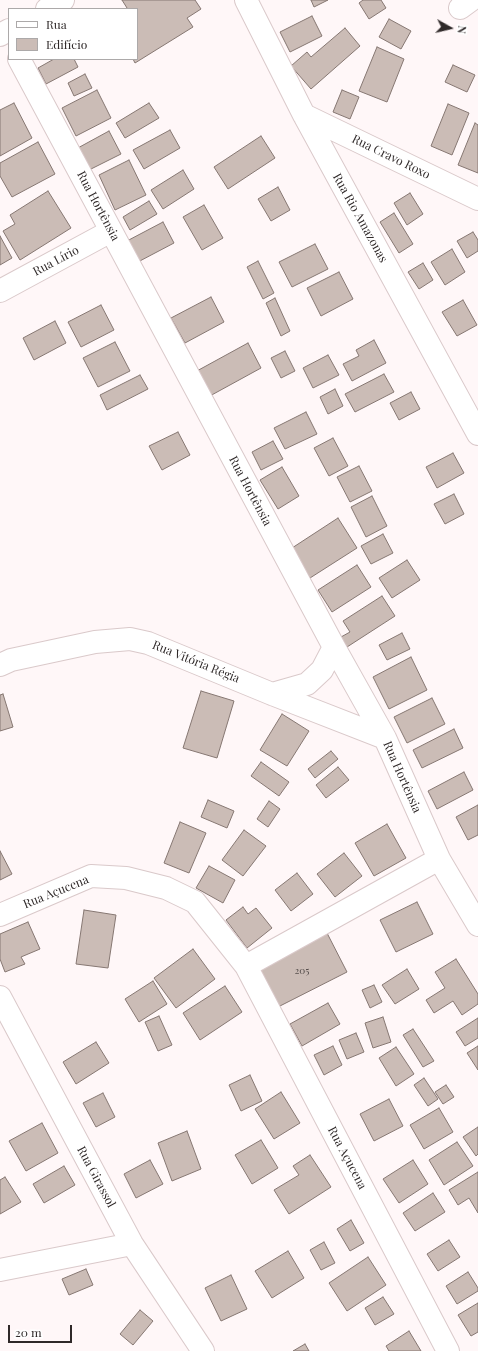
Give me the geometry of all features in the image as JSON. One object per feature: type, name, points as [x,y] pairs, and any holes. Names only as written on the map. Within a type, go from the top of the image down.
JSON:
[{"type":"street","points":[[49,8],[63,0]]},
{"type":"street","name":"Rua Rio Amazonas","points":[[246,0],[304,115],[478,434]]},
{"type":"street","name":"Rua Hortênsia","points":[[20,60],[334,647],[385,738],[439,859],[478,925]]},
{"type":"street","name":"Rua Cravo Roxo","points":[[304,115],[478,199]]},
{"type":"street","name":"Rua Lírio","points":[[0,291],[111,231]]},
{"type":"street","name":"Rua Vitória Régia","points":[[0,665],[11,660],[95,642],[130,639],[148,643],[272,694],[385,738]]},
{"type":"street","points":[[272,694],[307,684],[322,670],[334,647]]},
{"type":"street","points":[[246,966],[439,859]]},
{"type":"street","name":"Rua Açucena","points":[[0,915],[92,876],[126,878],[166,888],[195,902],[246,966],[448,1351]]},
{"type":"street","name":"Rua Girassol","points":[[0,997],[132,1244],[204,1351]]},
{"type":"street","points":[[0,1270],[132,1244]]},
{"type":"building","points":[[122,0],[195,0],[201,9],[187,18],[193,27],[135,63],[134,60],[138,60],[138,8],[127,8]]},
{"type":"building","points":[[311,0],[328,0],[314,7]]},
{"type":"building","points":[[363,0],[381,0],[386,8],[369,19],[359,3]]},
{"type":"building","points":[[312,16],[322,36],[290,52],[280,32]]},
{"type":"building","points":[[389,19],[411,31],[401,49],[379,37]]},
{"type":"building","points":[[345,28],[360,46],[311,89],[291,66],[307,52],[311,57]]},
{"type":"building","points":[[377,47],[404,59],[387,102],[359,91]]},
{"type":"building","points":[[52,60],[74,60],[78,67],[46,84],[38,68]]},
{"type":"building","points":[[453,65],[475,75],[467,92],[445,82]]},
{"type":"building","points":[[85,74],[92,88],[74,96],[68,83]]},
{"type":"building","points":[[97,90],[111,118],[76,136],[62,108]]},
{"type":"building","points":[[342,90],[359,97],[350,119],[333,112]]},
{"type":"building","points":[[14,103],[32,138],[0,156],[0,110]]},
{"type":"building","points":[[149,103],[159,118],[125,138],[116,123]]},
{"type":"building","points":[[448,104],[469,113],[452,155],[431,146]]},
{"type":"building","points":[[475,123],[478,125],[478,173],[458,165]]},
{"type":"building","points":[[170,130],[180,148],[144,169],[133,150]]},
{"type":"building","points":[[109,131],[121,154],[87,171],[76,149]]},
{"type":"building","points":[[261,136],[275,158],[228,189],[214,167]]},
{"type":"building","points":[[38,142],[55,174],[12,197],[0,176],[0,163]]},
{"type":"building","points":[[129,160],[146,195],[115,210],[99,175]]},
{"type":"building","points":[[183,170],[194,189],[163,209],[151,190]]},
{"type":"building","points":[[278,187],[290,210],[271,221],[258,199]]},
{"type":"building","points":[[48,191],[71,228],[20,260],[3,231],[15,224],[10,215]]},
{"type":"building","points":[[410,193],[423,214],[407,225],[394,203]]},
{"type":"building","points":[[149,201],[157,214],[130,230],[123,217]]},
{"type":"building","points":[[204,205],[223,238],[202,250],[183,217]]},
{"type":"building","points":[[394,213],[413,244],[399,253],[380,222]]},
{"type":"building","points":[[163,222],[174,243],[136,263],[125,242]]},
{"type":"building","points":[[473,232],[478,240],[478,251],[467,258],[457,241]]},
{"type":"building","points":[[0,236],[12,258],[0,265]]},
{"type":"building","points":[[315,244],[328,269],[292,287],[279,262]]},
{"type":"building","points":[[452,249],[465,272],[445,285],[431,262]]},
{"type":"building","points":[[258,261],[274,293],[263,299],[247,267]]},
{"type":"building","points":[[423,263],[433,280],[419,289],[408,272]]},
{"type":"building","points":[[339,272],[353,299],[321,316],[307,288]]},
{"type":"building","points":[[211,297],[224,322],[185,343],[171,318]]},
{"type":"building","points":[[275,298],[290,331],[281,336],[266,303]]},
{"type":"building","points":[[463,300],[477,325],[457,336],[442,312]]},
{"type":"building","points":[[101,305],[114,330],[81,347],[68,322]]},
{"type":"building","points":[[55,321],[66,343],[34,360],[23,338]]},
{"type":"building","points":[[374,340],[386,363],[352,381],[343,364],[359,356],[356,350]]},
{"type":"building","points":[[115,342],[130,371],[98,387],[83,358]]},
{"type":"building","points":[[248,343],[261,368],[208,397],[195,372]]},
{"type":"building","points":[[285,351],[295,371],[281,378],[271,358]]},
{"type":"building","points":[[328,355],[339,375],[313,388],[303,368]]},
{"type":"building","points":[[384,374],[394,392],[355,412],[345,394]]},
{"type":"building","points":[[140,375],[148,389],[107,410],[100,395]]},
{"type":"building","points":[[335,389],[343,406],[328,414],[320,397]]},
{"type":"building","points":[[411,392],[420,409],[399,420],[390,403]]},
{"type":"building","points":[[306,412],[317,434],[285,449],[274,428]]},
{"type":"building","points":[[178,432],[190,455],[162,470],[149,446]]},
{"type":"building","points":[[333,438],[348,466],[329,476],[314,448]]},
{"type":"building","points":[[273,441],[283,459],[261,470],[252,452]]},
{"type":"building","points":[[453,453],[464,473],[437,488],[426,467]]},
{"type":"building","points":[[359,466],[372,491],[350,502],[337,477]]},
{"type":"building","points":[[282,467],[299,496],[278,509],[260,480]]},
{"type":"building","points":[[454,494],[464,514],[445,524],[434,504]]},
{"type":"building","points":[[372,496],[387,526],[366,537],[351,507]]},
{"type":"building","points":[[338,518],[357,548],[310,578],[292,548]]},
{"type":"building","points":[[383,534],[393,553],[371,564],[361,546]]},
{"type":"building","points":[[407,560],[420,580],[392,598],[379,578]]},
{"type":"building","points":[[357,565],[371,587],[332,612],[318,590]]},
{"type":"building","points":[[382,596],[395,616],[347,647],[341,637],[350,632],[343,621]]},
{"type":"building","points":[[402,633],[410,649],[387,660],[379,645]]},
{"type":"building","points":[[411,657],[427,690],[389,709],[373,677]]},
{"type":"building","points":[[201,691],[234,701],[217,758],[183,748]]},
{"type":"building","points":[[3,694],[13,727],[0,731],[0,695]]},
{"type":"building","points":[[432,698],[445,724],[407,743],[394,717]]},
{"type":"building","points":[[282,714],[309,731],[287,766],[260,750]]},
{"type":"building","points":[[454,729],[463,748],[422,768],[413,750]]},
{"type":"building","points":[[331,751],[338,759],[315,778],[308,769]]},
{"type":"building","points":[[261,762],[289,782],[279,796],[251,776]]},
{"type":"building","points":[[338,767],[349,780],[326,798],[316,785]]},
{"type":"building","points":[[464,772],[473,790],[437,809],[428,791]]},
{"type":"building","points":[[208,800],[234,811],[227,828],[201,817]]},
{"type":"building","points":[[269,801],[280,809],[268,827],[257,819]]},
{"type":"building","points":[[478,805],[478,835],[468,840],[456,817]]},
{"type":"building","points":[[180,822],[206,833],[189,873],[164,863]]},
{"type":"building","points":[[387,824],[406,858],[374,876],[355,843]]},
{"type":"building","points":[[244,830],[266,846],[243,876],[222,860]]},
{"type":"building","points":[[0,851],[12,874],[0,880]]},
{"type":"building","points":[[344,853],[362,876],[335,897],[317,874]]},
{"type":"building","points":[[209,866],[235,880],[223,903],[196,888]]},
{"type":"building","points":[[297,873],[313,894],[291,911],[275,890]]},
{"type":"building","points":[[417,902],[433,934],[396,952],[380,920]]},
{"type":"building","points":[[243,907],[248,914],[256,908],[272,928],[247,948],[226,920]]},
{"type":"building","points":[[84,910],[116,915],[108,968],[76,964]]},
{"type":"building","points":[[28,922],[40,949],[21,957],[25,964],[5,972],[0,959],[0,934]]},
{"type":"building","points":[[327,933],[347,972],[276,1008],[257,969]]},
{"type":"building","points":[[193,949],[215,979],[176,1008],[154,978]]},
{"type":"building","points":[[456,959],[478,994],[478,1004],[462,1015],[453,1001],[434,1013],[426,1000],[445,988],[435,972]]},
{"type":"building","points":[[407,969],[419,989],[395,1004],[382,985]]},
{"type":"building","points":[[153,981],[167,1004],[139,1022],[125,999]]},
{"type":"building","points":[[374,985],[382,1002],[370,1008],[362,990]]},
{"type":"building","points":[[225,986],[242,1012],[200,1040],[183,1013]]},
{"type":"building","points":[[328,1003],[340,1024],[302,1046],[290,1024]]},
{"type":"building","points":[[159,1016],[172,1045],[158,1051],[145,1022]]},
{"type":"building","points":[[383,1017],[391,1042],[373,1048],[365,1023]]},
{"type":"building","points":[[478,1018],[478,1038],[465,1046],[456,1032]]},
{"type":"building","points":[[413,1029],[434,1061],[423,1067],[403,1035]]},
{"type":"building","points":[[356,1033],[364,1052],[347,1059],[339,1040]]},
{"type":"building","points":[[96,1042],[109,1063],[76,1084],[63,1062]]},
{"type":"building","points":[[333,1046],[342,1065],[324,1075],[314,1055]]},
{"type":"building","points":[[478,1046],[478,1070],[467,1053]]},
{"type":"building","points":[[396,1047],[414,1074],[396,1086],[379,1058]]},
{"type":"building","points":[[250,1075],[262,1101],[241,1111],[229,1085]]},
{"type":"building","points":[[424,1078],[438,1099],[428,1106],[414,1085]]},
{"type":"building","points":[[446,1085],[454,1097],[443,1104],[435,1092]]},
{"type":"building","points":[[281,1092],[300,1123],[274,1139],[255,1109]]},
{"type":"building","points":[[103,1093],[115,1117],[96,1127],[83,1103]]},
{"type":"building","points":[[389,1099],[403,1126],[374,1141],[360,1114]]},
{"type":"building","points":[[439,1108],[453,1132],[424,1149],[410,1125]]},
{"type":"building","points":[[42,1123],[58,1153],[26,1171],[9,1141]]},
{"type":"building","points":[[478,1127],[478,1154],[476,1156],[463,1137]]},
{"type":"building","points":[[187,1131],[201,1169],[172,1181],[158,1143]]},
{"type":"building","points":[[261,1140],[278,1168],[252,1184],[235,1155]]},
{"type":"building","points":[[457,1142],[473,1166],[444,1185],[429,1160]]},
{"type":"building","points":[[310,1155],[331,1187],[289,1214],[274,1190],[299,1175],[293,1166]]},
{"type":"building","points":[[150,1160],[163,1184],[136,1198],[124,1174]]},
{"type":"building","points":[[413,1160],[428,1184],[399,1203],[383,1179]]},
{"type":"building","points":[[64,1166],[75,1185],[44,1203],[33,1184]]},
{"type":"building","points":[[478,1172],[478,1213],[469,1198],[458,1205],[449,1190]]},
{"type":"building","points":[[5,1177],[21,1202],[0,1214],[0,1180]]},
{"type":"building","points":[[433,1193],[445,1212],[415,1231],[403,1213]]},
{"type":"building","points":[[351,1220],[364,1243],[350,1251],[337,1229]]},
{"type":"building","points":[[449,1240],[460,1257],[438,1271],[427,1254]]},
{"type":"building","points":[[324,1242],[335,1263],[321,1270],[310,1250]]},
{"type":"building","points":[[288,1251],[304,1278],[272,1298],[255,1271]]},
{"type":"building","points":[[368,1257],[386,1285],[347,1311],[329,1283]]},
{"type":"building","points":[[86,1269],[93,1285],[69,1295],[62,1279]]},
{"type":"building","points":[[468,1272],[478,1288],[478,1291],[457,1304],[446,1286]]},
{"type":"building","points":[[231,1275],[247,1309],[221,1321],[205,1288]]},
{"type":"building","points":[[383,1297],[394,1314],[375,1325],[365,1308]]},
{"type":"building","points":[[478,1303],[478,1332],[471,1336],[458,1315]]},
{"type":"building","points":[[140,1310],[153,1321],[133,1345],[120,1334]]},
{"type":"building","points":[[409,1331],[421,1351],[389,1351],[386,1346]]},
{"type":"building","points":[[305,1344],[309,1351],[293,1351]]}]
